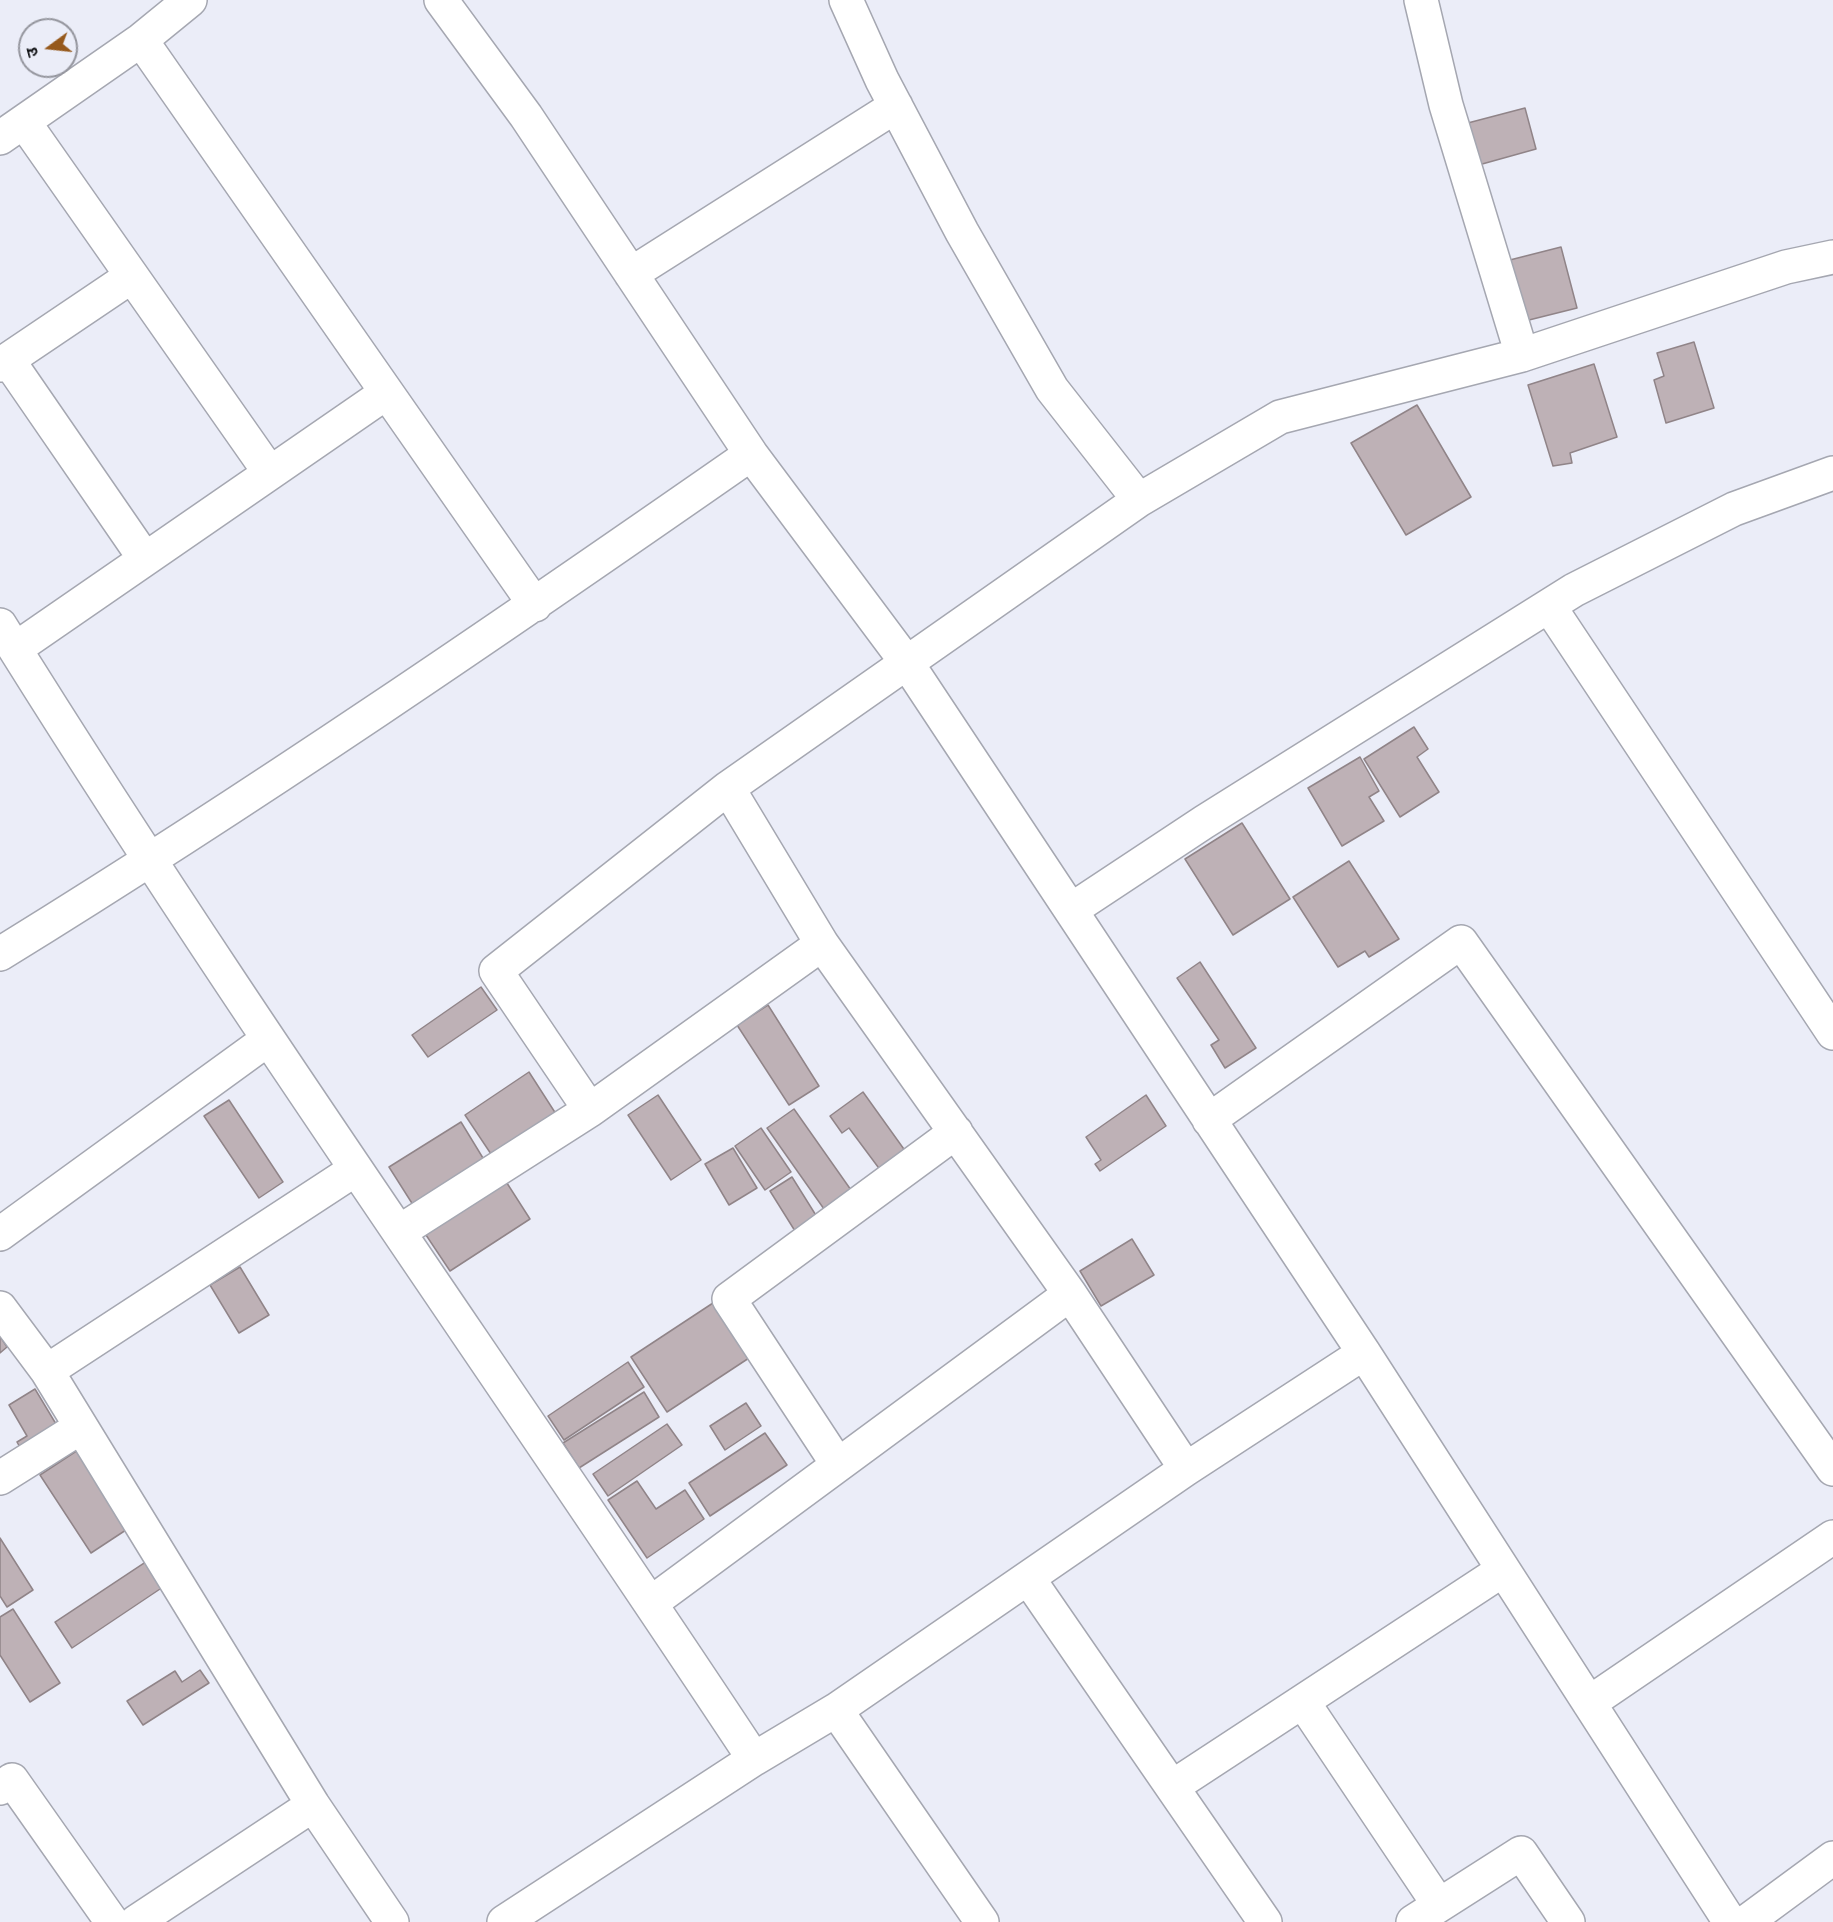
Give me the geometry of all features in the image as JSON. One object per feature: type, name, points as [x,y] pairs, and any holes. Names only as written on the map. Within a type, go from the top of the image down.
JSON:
[{"type":"street","points":[[190,0],[141,40],[12,130],[132,276],[270,473]]},
{"type":"street","points":[[441,0],[526,116],[751,454],[907,663],[1364,1353],[1730,1922]]},
{"type":"street","points":[[846,0],[896,106],[962,232],[1052,389],[1139,500]]},
{"type":"street","points":[[1420,0],[1446,105],[1522,355]]},
{"type":"street","points":[[141,40],[535,605]]},
{"type":"street","points":[[631,274],[896,106]]},
{"type":"street","points":[[590,1110],[496,971],[728,789],[1139,500],[1280,417],[1522,355],[1786,267],[1833,256]]},
{"type":"street","points":[[132,276],[4,362],[146,559]]},
{"type":"street","points":[[386,393],[146,559],[7,637],[267,1041],[651,1603],[754,1759]]},
{"type":"street","points":[[0,954],[150,861],[535,605],[751,454]]},
{"type":"street","points":[[1071,910],[1204,822],[1574,590],[1734,509],[1833,473]]},
{"type":"street","points":[[1549,606],[1833,1033]]},
{"type":"street","points":[[728,789],[822,944],[1070,1294],[1186,1469]]},
{"type":"street","points":[[1209,1120],[1461,942],[1833,1469]]},
{"type":"street","points":[[399,1232],[590,1110],[822,944]]},
{"type":"street","points":[[0,1234],[267,1041]]},
{"type":"street","points":[[838,1465],[729,1299],[956,1132]]},
{"type":"street","points":[[47,1371],[356,1169]]},
{"type":"street","points":[[651,1603],[1070,1294]]},
{"type":"street","points":[[0,1308],[47,1371],[313,1805],[392,1922]]},
{"type":"street","points":[[504,1922],[754,1759],[836,1710],[1186,1469],[1364,1353]]},
{"type":"street","points":[[0,1478],[81,1427]]},
{"type":"street","points":[[1589,1703],[1833,1537]]},
{"type":"street","points":[[1173,1787],[1503,1570]]},
{"type":"street","points":[[1028,1578],[1265,1922]]},
{"type":"street","points":[[1303,1702],[1426,1914],[1521,1853],[1568,1922]]},
{"type":"street","points":[[836,1710],[972,1918]]},
{"type":"street","points":[[0,1788],[12,1780],[112,1922]]},
{"type":"street","points":[[136,1922],[313,1805]]},
{"type":"street","points":[[1746,1922],[1833,1858]]},
{"type":"building","points":[[1525,108],[1536,149],[1475,166],[1464,124]]},
{"type":"building","points":[[1561,247],[1577,308],[1517,323],[1502,262]]},
{"type":"building","points":[[1694,342],[1714,408],[1666,423],[1654,380],[1664,376],[1657,353]]},
{"type":"building","points":[[1594,364],[1617,437],[1570,453],[1572,463],[1553,466],[1528,385]]},
{"type":"building","points":[[1417,405],[1471,497],[1406,535],[1351,443]]},
{"type":"building","points":[[1414,727],[1428,749],[1417,757],[1439,792],[1400,817],[1364,759]]},
{"type":"building","points":[[1360,757],[1379,791],[1369,797],[1384,821],[1342,846],[1308,788]]},
{"type":"building","points":[[1242,823],[1290,899],[1233,935],[1185,859]]},
{"type":"building","points":[[1349,861],[1399,939],[1369,957],[1365,951],[1338,967],[1293,897]]},
{"type":"building","points":[[1200,962],[1256,1048],[1225,1068],[1211,1045],[1219,1040],[1177,978]]},
{"type":"building","points":[[481,987],[497,1010],[428,1057],[412,1035]]},
{"type":"building","points":[[768,1005],[819,1086],[789,1105],[737,1025]]},
{"type":"building","points":[[529,1072],[556,1114],[493,1157],[465,1115]]},
{"type":"building","points":[[863,1092],[906,1152],[881,1171],[849,1128],[842,1133],[830,1116]]},
{"type":"building","points":[[658,1095],[701,1160],[671,1180],[628,1115]]},
{"type":"building","points":[[1146,1095],[1166,1126],[1100,1171],[1095,1164],[1101,1160],[1086,1137]]},
{"type":"building","points":[[229,1100],[283,1182],[259,1198],[204,1116]]},
{"type":"building","points":[[794,1109],[851,1190],[824,1209],[767,1128]]},
{"type":"building","points":[[461,1122],[486,1163],[415,1208],[389,1167]]},
{"type":"building","points":[[761,1128],[791,1172],[765,1190],[735,1146]]},
{"type":"building","points":[[733,1148],[757,1188],[729,1205],[705,1164]]},
{"type":"building","points":[[792,1177],[817,1217],[795,1231],[770,1191]]},
{"type":"building","points":[[505,1180],[530,1219],[450,1271],[424,1232]]},
{"type":"building","points":[[1132,1239],[1154,1275],[1101,1306],[1080,1271]]},
{"type":"building","points":[[240,1267],[269,1315],[239,1333],[210,1285]]},
{"type":"building","points":[[713,1303],[749,1358],[667,1412],[631,1357]]},
{"type":"building","points":[[0,1336],[7,1347],[0,1353]]},
{"type":"building","points":[[628,1362],[644,1387],[564,1440],[548,1416]]},
{"type":"building","points":[[35,1389],[59,1429],[22,1451],[17,1442],[27,1436],[9,1405]]},
{"type":"building","points":[[644,1392],[659,1417],[579,1468],[563,1443]]},
{"type":"building","points":[[746,1403],[761,1426],[725,1450],[710,1426]]},
{"type":"building","points":[[667,1424],[682,1445],[608,1496],[593,1474]]},
{"type":"building","points":[[765,1433],[787,1465],[710,1516],[689,1483]]},
{"type":"building","points":[[78,1450],[129,1528],[91,1553],[40,1475]]},
{"type":"building","points":[[637,1481],[656,1509],[685,1490],[704,1519],[647,1558],[608,1500]]},
{"type":"building","points":[[0,1538],[33,1590],[7,1607],[0,1596]]},
{"type":"building","points":[[150,1559],[166,1585],[72,1648],[55,1622]]},
{"type":"building","points":[[13,1609],[60,1683],[30,1702],[0,1655],[0,1617]]},
{"type":"building","points":[[200,1670],[209,1683],[143,1725],[127,1701],[175,1671],[182,1682]]}]
